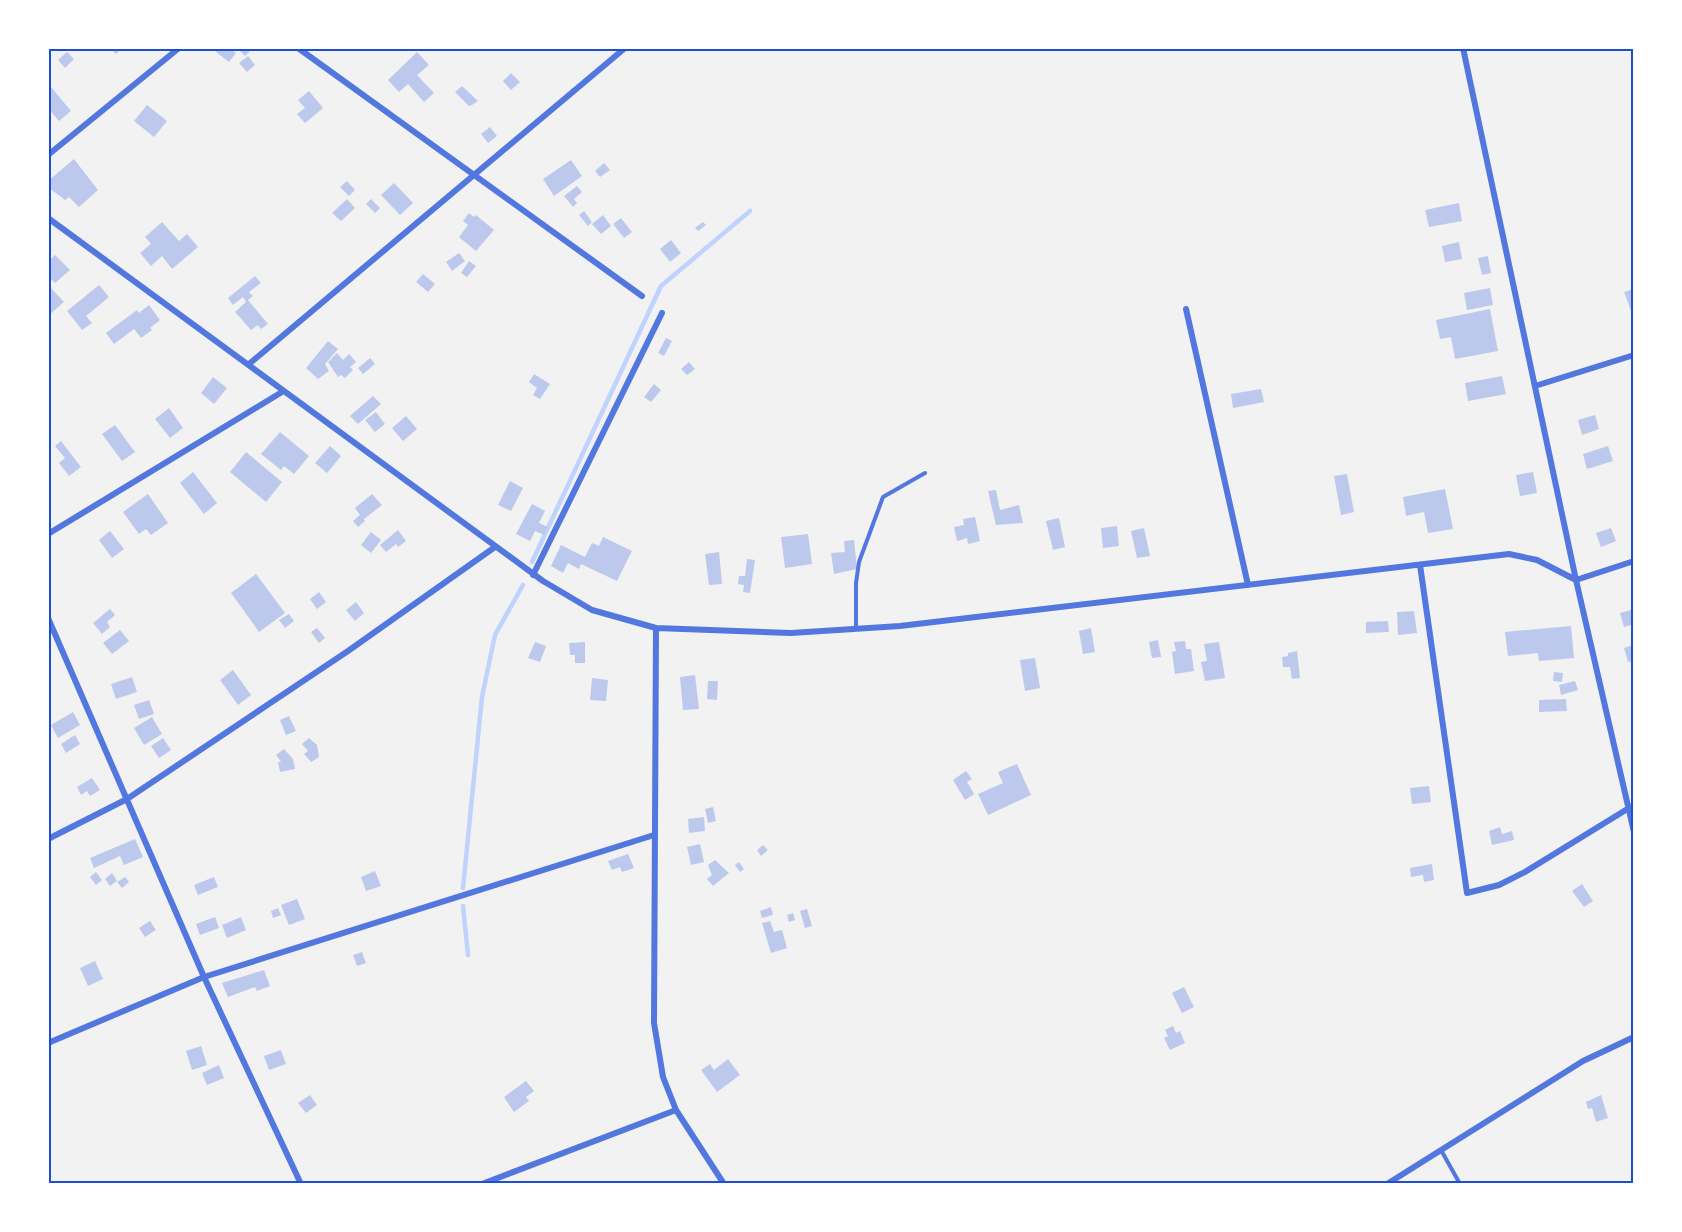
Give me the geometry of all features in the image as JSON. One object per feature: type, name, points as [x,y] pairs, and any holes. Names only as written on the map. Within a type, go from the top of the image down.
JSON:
[{"type":"street","points":[[48,155],[179,48]]},
{"type":"street","points":[[298,48],[642,296]]},
{"type":"street","points":[[249,364],[626,48]]},
{"type":"street","points":[[1463,48],[1576,580],[1634,832]]},
{"type":"street","points":[[48,218],[249,364],[282,392],[533,574],[592,610],[656,628],[790,633],[856,629],[1509,554],[1537,560],[1576,580],[1634,561]]},
{"type":"street","points":[[1186,309],[1248,585]]},
{"type":"street","points":[[533,574],[662,313]]},
{"type":"street","points":[[1535,386],[1634,355]]},
{"type":"street","points":[[48,534],[282,392]]},
{"type":"street","points":[[48,839],[126,799],[348,651],[495,547]]},
{"type":"street","points":[[1420,565],[1467,893],[1499,885],[1525,872],[1629,807]]},
{"type":"street","points":[[48,618],[204,977],[301,1184]]},
{"type":"street","points":[[656,628],[654,1023],[663,1077],[676,1110],[724,1184]]},
{"type":"street","points":[[48,1043],[204,977],[654,835]]},
{"type":"street","points":[[1387,1184],[1583,1061],[1634,1037]]},
{"type":"street","points":[[482,1184],[676,1110]]},
{"type":"lane","points":[[856,629],[856,583],[859,562],[883,497],[925,473]]},
{"type":"lane","points":[[1441,1150],[1460,1184]]},
{"type":"building","points":[[110,48],[123,48],[116,54]]},
{"type":"building","points":[[211,48],[229,48],[236,53],[229,62]]},
{"type":"building","points":[[237,48],[253,48],[245,56]]},
{"type":"building","points":[[67,52],[74,59],[65,68],[58,60]]},
{"type":"building","points":[[417,52],[429,65],[417,75],[434,93],[424,102],[408,84],[399,92],[388,80]]},
{"type":"building","points":[[248,56],[255,65],[247,72],[239,63]]},
{"type":"building","points":[[511,73],[520,82],[511,90],[503,81]]},
{"type":"building","points":[[462,86],[478,101],[469,106],[455,92]]},
{"type":"building","points":[[51,87],[71,111],[59,121],[48,108],[48,89]]},
{"type":"building","points":[[309,91],[323,108],[305,123],[297,114],[305,108],[298,100]]},
{"type":"building","points":[[147,105],[167,121],[154,137],[134,121]]},
{"type":"building","points":[[490,127],[497,136],[488,143],[481,134]]},
{"type":"building","points":[[74,159],[98,190],[79,207],[69,197],[65,200],[48,187],[48,181]]},
{"type":"building","points":[[571,160],[582,176],[554,196],[543,179]]},
{"type":"building","points":[[604,163],[610,170],[600,177],[595,171]]},
{"type":"building","points":[[347,181],[355,190],[349,196],[340,187]]},
{"type":"building","points":[[394,183],[413,203],[400,215],[381,195]]},
{"type":"building","points":[[577,186],[582,192],[574,199],[577,203],[573,207],[564,196]]},
{"type":"building","points":[[347,199],[355,208],[341,221],[332,213]]},
{"type":"building","points":[[371,199],[380,208],[375,213],[366,204]]},
{"type":"building","points":[[1459,203],[1462,221],[1429,227],[1425,210]]},
{"type":"building","points":[[584,211],[592,222],[588,226],[579,215]]},
{"type":"building","points":[[469,213],[474,217],[476,215],[494,230],[476,251],[459,237],[468,225],[463,221]]},
{"type":"building","points":[[603,215],[611,226],[601,234],[592,224]]},
{"type":"building","points":[[621,218],[632,232],[624,238],[613,224]]},
{"type":"building","points":[[162,222],[179,241],[187,234],[198,247],[172,269],[162,256],[151,266],[140,253],[151,244],[145,237]]},
{"type":"building","points":[[703,222],[706,225],[698,231],[695,228]]},
{"type":"building","points":[[671,240],[681,253],[670,262],[660,249]]},
{"type":"building","points":[[1459,242],[1462,259],[1445,262],[1442,246]]},
{"type":"building","points":[[459,253],[465,261],[452,271],[446,262]]},
{"type":"building","points":[[55,255],[70,270],[55,283],[48,276],[48,262]]},
{"type":"building","points":[[1488,256],[1491,273],[1482,275],[1478,258]]},
{"type":"building","points":[[469,261],[476,266],[467,277],[461,273]]},
{"type":"building","points":[[423,274],[435,284],[428,292],[416,282]]},
{"type":"building","points":[[255,276],[261,283],[249,292],[253,296],[248,300],[268,324],[261,329],[258,325],[251,330],[235,312],[246,302],[243,297],[233,305],[228,298]]},
{"type":"building","points":[[99,285],[109,297],[86,316],[92,323],[82,330],[67,311]]},
{"type":"building","points":[[51,288],[64,302],[49,315],[48,290]]},
{"type":"building","points":[[1490,288],[1493,305],[1467,310],[1464,293]]},
{"type":"building","points":[[1634,289],[1634,319],[1624,292]]},
{"type":"building","points":[[149,305],[160,320],[150,328],[152,330],[141,338],[134,329],[114,344],[106,333],[137,310],[139,313]]},
{"type":"building","points":[[1490,309],[1498,351],[1455,359],[1451,337],[1440,339],[1436,320]]},
{"type":"building","points":[[666,338],[672,341],[664,356],[658,353]]},
{"type":"building","points":[[328,341],[338,349],[325,364],[329,371],[318,379],[306,368]]},
{"type":"building","points":[[337,353],[343,360],[349,354],[356,362],[350,367],[353,370],[345,378],[341,375],[338,377],[328,362]]},
{"type":"building","points":[[370,358],[375,364],[363,374],[358,368]]},
{"type":"building","points":[[689,362],[695,369],[687,375],[681,369]]},
{"type":"building","points":[[534,374],[550,384],[540,399],[533,395],[537,388],[529,382]]},
{"type":"building","points":[[1502,376],[1506,394],[1468,401],[1465,383]]},
{"type":"building","points":[[213,377],[227,388],[214,404],[201,393]]},
{"type":"building","points":[[654,384],[661,390],[651,402],[644,397]]},
{"type":"building","points":[[1261,389],[1264,402],[1233,408],[1231,394]]},
{"type":"building","points":[[373,396],[381,404],[358,424],[350,416]]},
{"type":"building","points":[[169,408],[183,428],[170,438],[155,419]]},
{"type":"building","points":[[376,412],[385,424],[375,432],[365,420]]},
{"type":"building","points":[[1595,415],[1599,429],[1582,435],[1578,420]]},
{"type":"building","points":[[406,416],[417,429],[403,441],[392,428]]},
{"type":"building","points":[[115,425],[135,452],[122,461],[102,434]]},
{"type":"building","points":[[280,432],[309,456],[294,474],[284,466],[281,470],[261,454]]},
{"type":"building","points":[[61,441],[81,467],[69,476],[59,463],[65,458],[55,446]]},
{"type":"building","points":[[330,446],[341,456],[327,473],[315,463]]},
{"type":"building","points":[[1608,446],[1613,461],[1587,469],[1583,454]]},
{"type":"building","points":[[246,452],[282,482],[266,502],[230,472]]},
{"type":"building","points":[[193,472],[217,503],[204,514],[180,483]]},
{"type":"building","points":[[1533,472],[1537,493],[1520,496],[1516,475]]},
{"type":"building","points":[[1347,474],[1354,512],[1341,515],[1334,476]]},
{"type":"building","points":[[510,481],[523,488],[511,511],[498,505]]},
{"type":"building","points":[[1445,489],[1453,529],[1428,533],[1424,512],[1406,516],[1403,497]]},
{"type":"building","points":[[996,490],[1000,510],[1019,505],[1023,523],[996,525],[988,491]]},
{"type":"building","points":[[148,494],[168,523],[151,535],[146,529],[139,534],[123,512]]},
{"type":"building","points":[[372,494],[382,505],[364,519],[365,521],[358,527],[353,521],[360,515],[355,508]]},
{"type":"building","points":[[532,504],[545,511],[539,523],[548,527],[544,535],[535,531],[530,541],[516,534]]},
{"type":"building","points":[[975,517],[980,541],[968,544],[967,538],[957,541],[954,527],[964,525],[963,519]]},
{"type":"building","points":[[1059,518],[1065,547],[1053,550],[1046,521]]},
{"type":"building","points":[[1117,526],[1119,546],[1103,548],[1101,528]]},
{"type":"building","points":[[1144,528],[1150,556],[1137,558],[1131,531]]},
{"type":"building","points":[[1611,528],[1616,541],[1601,547],[1596,533]]},
{"type":"building","points":[[398,530],[406,541],[398,547],[396,544],[386,552],[380,545]]},
{"type":"building","points":[[110,531],[124,549],[112,558],[99,540]]},
{"type":"building","points":[[371,532],[381,540],[371,553],[361,545]]},
{"type":"building","points":[[808,534],[812,564],[785,568],[781,537]]},
{"type":"building","points":[[603,537],[632,551],[617,581],[581,564],[579,569],[568,563],[563,573],[551,566],[561,545],[585,557],[592,543],[599,546]]},
{"type":"building","points":[[854,540],[857,569],[834,574],[831,553],[845,552],[844,541]]},
{"type":"building","points":[[719,552],[722,584],[709,585],[705,554]]},
{"type":"building","points":[[747,559],[755,560],[750,593],[743,592],[744,585],[738,584],[739,576],[745,576]]},
{"type":"building","points":[[256,574],[285,613],[259,632],[231,593]]},
{"type":"building","points":[[319,592],[326,602],[317,609],[310,599]]},
{"type":"building","points":[[356,602],[364,613],[355,621],[346,610]]},
{"type":"building","points":[[110,609],[115,615],[107,622],[110,627],[102,634],[93,623]]},
{"type":"building","points":[[1634,609],[1634,624],[1624,627],[1620,613]]},
{"type":"building","points":[[1414,611],[1417,633],[1398,635],[1397,612]]},
{"type":"building","points":[[289,614],[294,621],[285,628],[279,620]]},
{"type":"building","points":[[1388,621],[1389,632],[1366,633],[1366,622]]},
{"type":"building","points":[[1571,626],[1574,658],[1539,661],[1538,653],[1508,656],[1505,632]]},
{"type":"building","points":[[317,628],[325,638],[319,643],[311,632]]},
{"type":"building","points":[[1091,628],[1095,652],[1083,654],[1079,631]]},
{"type":"building","points":[[120,630],[129,641],[112,654],[103,643]]},
{"type":"building","points":[[1158,640],[1161,657],[1152,658],[1149,642]]},
{"type":"building","points":[[1185,641],[1186,649],[1191,649],[1194,671],[1175,674],[1172,652],[1176,651],[1174,642]]},
{"type":"building","points":[[535,642],[546,646],[540,662],[528,658]]},
{"type":"building","points":[[585,642],[585,663],[575,663],[575,655],[570,655],[569,643]]},
{"type":"building","points":[[1219,642],[1225,678],[1205,681],[1201,662],[1207,661],[1204,644]]},
{"type":"building","points":[[1634,645],[1634,661],[1628,662],[1624,648]]},
{"type":"building","points":[[1297,651],[1300,678],[1292,679],[1290,667],[1283,667],[1282,657]]},
{"type":"building","points":[[1035,658],[1040,688],[1025,691],[1020,660]]},
{"type":"building","points":[[233,670],[251,695],[238,705],[220,680]]},
{"type":"building","points":[[1554,672],[1563,673],[1562,682],[1553,681]]},
{"type":"building","points":[[695,675],[699,709],[683,710],[680,677]]},
{"type":"building","points":[[132,677],[137,692],[116,699],[111,684]]},
{"type":"building","points":[[592,678],[608,680],[606,701],[590,700]]},
{"type":"building","points":[[708,681],[718,681],[717,700],[707,699]]},
{"type":"building","points":[[1575,681],[1578,690],[1561,695],[1559,685]]},
{"type":"building","points":[[1566,699],[1567,711],[1539,712],[1539,700]]},
{"type":"building","points":[[149,700],[154,714],[139,719],[134,705]]},
{"type":"building","points":[[73,712],[80,725],[58,738],[51,725]]},
{"type":"building","points":[[289,716],[296,731],[286,735],[280,720]]},
{"type":"building","points":[[152,717],[162,734],[144,745],[134,728]]},
{"type":"building","points":[[75,735],[80,744],[66,753],[61,744]]},
{"type":"building","points":[[163,738],[171,750],[159,758],[151,746]]},
{"type":"building","points":[[309,738],[317,745],[319,757],[311,762],[304,754],[308,751],[302,744]]},
{"type":"building","points":[[284,749],[293,759],[295,769],[280,772],[278,762],[281,762],[276,755]]},
{"type":"building","points":[[1017,764],[1031,795],[988,815],[978,794],[1003,783],[998,772]]},
{"type":"building","points":[[966,771],[972,779],[967,782],[974,794],[965,800],[953,780]]},
{"type":"building","points":[[92,778],[100,790],[90,796],[87,791],[81,795],[77,787]]},
{"type":"building","points":[[1429,786],[1431,802],[1412,804],[1410,788]]},
{"type":"building","points":[[713,807],[716,821],[708,823],[705,809]]},
{"type":"building","points":[[704,817],[705,831],[689,833],[688,819]]},
{"type":"building","points":[[1500,827],[1502,834],[1512,831],[1514,840],[1492,845],[1489,831]]},
{"type":"building","points":[[135,839],[143,857],[124,865],[120,856],[94,868],[90,858]]},
{"type":"building","points":[[700,844],[704,862],[691,865],[687,847]]},
{"type":"building","points":[[763,845],[768,850],[761,856],[757,850]]},
{"type":"building","points":[[628,854],[634,868],[622,872],[620,867],[612,870],[608,861]]},
{"type":"building","points":[[715,860],[729,873],[713,886],[707,879],[712,875],[708,865]]},
{"type":"building","points":[[739,862],[744,869],[740,872],[735,865]]},
{"type":"building","points":[[1432,864],[1434,880],[1424,882],[1423,875],[1411,877],[1410,868]]},
{"type":"building","points":[[375,871],[381,886],[366,891],[361,877]]},
{"type":"building","points":[[96,872],[102,880],[96,885],[90,877]]},
{"type":"building","points":[[112,873],[117,881],[110,886],[105,879]]},
{"type":"building","points":[[125,877],[129,882],[122,888],[117,882]]},
{"type":"building","points":[[214,877],[218,887],[198,895],[194,885]]},
{"type":"building","points":[[1582,884],[1593,901],[1584,907],[1572,891]]},
{"type":"building","points":[[297,899],[305,919],[289,925],[281,905]]},
{"type":"building","points":[[771,907],[773,915],[762,918],[760,911]]},
{"type":"building","points":[[278,908],[281,915],[273,918],[271,911]]},
{"type":"building","points":[[807,909],[812,926],[805,928],[800,911]]},
{"type":"building","points":[[793,913],[795,920],[789,922],[787,915]]},
{"type":"building","points":[[215,917],[219,928],[200,935],[196,924]]},
{"type":"building","points":[[241,917],[246,930],[227,938],[222,925]]},
{"type":"building","points":[[150,921],[156,930],[145,937],[139,928]]},
{"type":"building","points":[[770,921],[774,932],[782,930],[787,948],[771,953],[762,923]]},
{"type":"building","points":[[362,952],[366,963],[357,966],[353,955]]},
{"type":"building","points":[[95,961],[103,979],[88,986],[80,968]]},
{"type":"building","points":[[264,970],[270,986],[257,991],[255,987],[228,997],[222,983]]},
{"type":"building","points":[[1184,987],[1194,1007],[1182,1013],[1172,993]]},
{"type":"building","points":[[1173,1026],[1176,1033],[1180,1031],[1185,1043],[1170,1050],[1164,1038],[1168,1036],[1165,1030]]},
{"type":"building","points":[[201,1046],[207,1065],[192,1070],[186,1051]]},
{"type":"building","points":[[281,1050],[286,1064],[269,1070],[264,1056]]},
{"type":"building","points":[[728,1059],[740,1075],[717,1092],[701,1070],[710,1064],[714,1070]]},
{"type":"building","points":[[219,1065],[224,1078],[207,1085],[202,1073]]},
{"type":"building","points":[[526,1081],[534,1091],[526,1097],[529,1101],[514,1112],[504,1097]]},
{"type":"building","points":[[310,1095],[317,1105],[306,1113],[298,1103]]},
{"type":"building","points":[[1601,1095],[1608,1118],[1596,1122],[1592,1108],[1588,1109],[1586,1102]]},
{"type":"waterway","points":[[532,562],[661,286],[750,211]]},
{"type":"waterway","points":[[463,888],[482,697],[495,635],[523,585]]},
{"type":"waterway","points":[[463,906],[468,955]]}]
